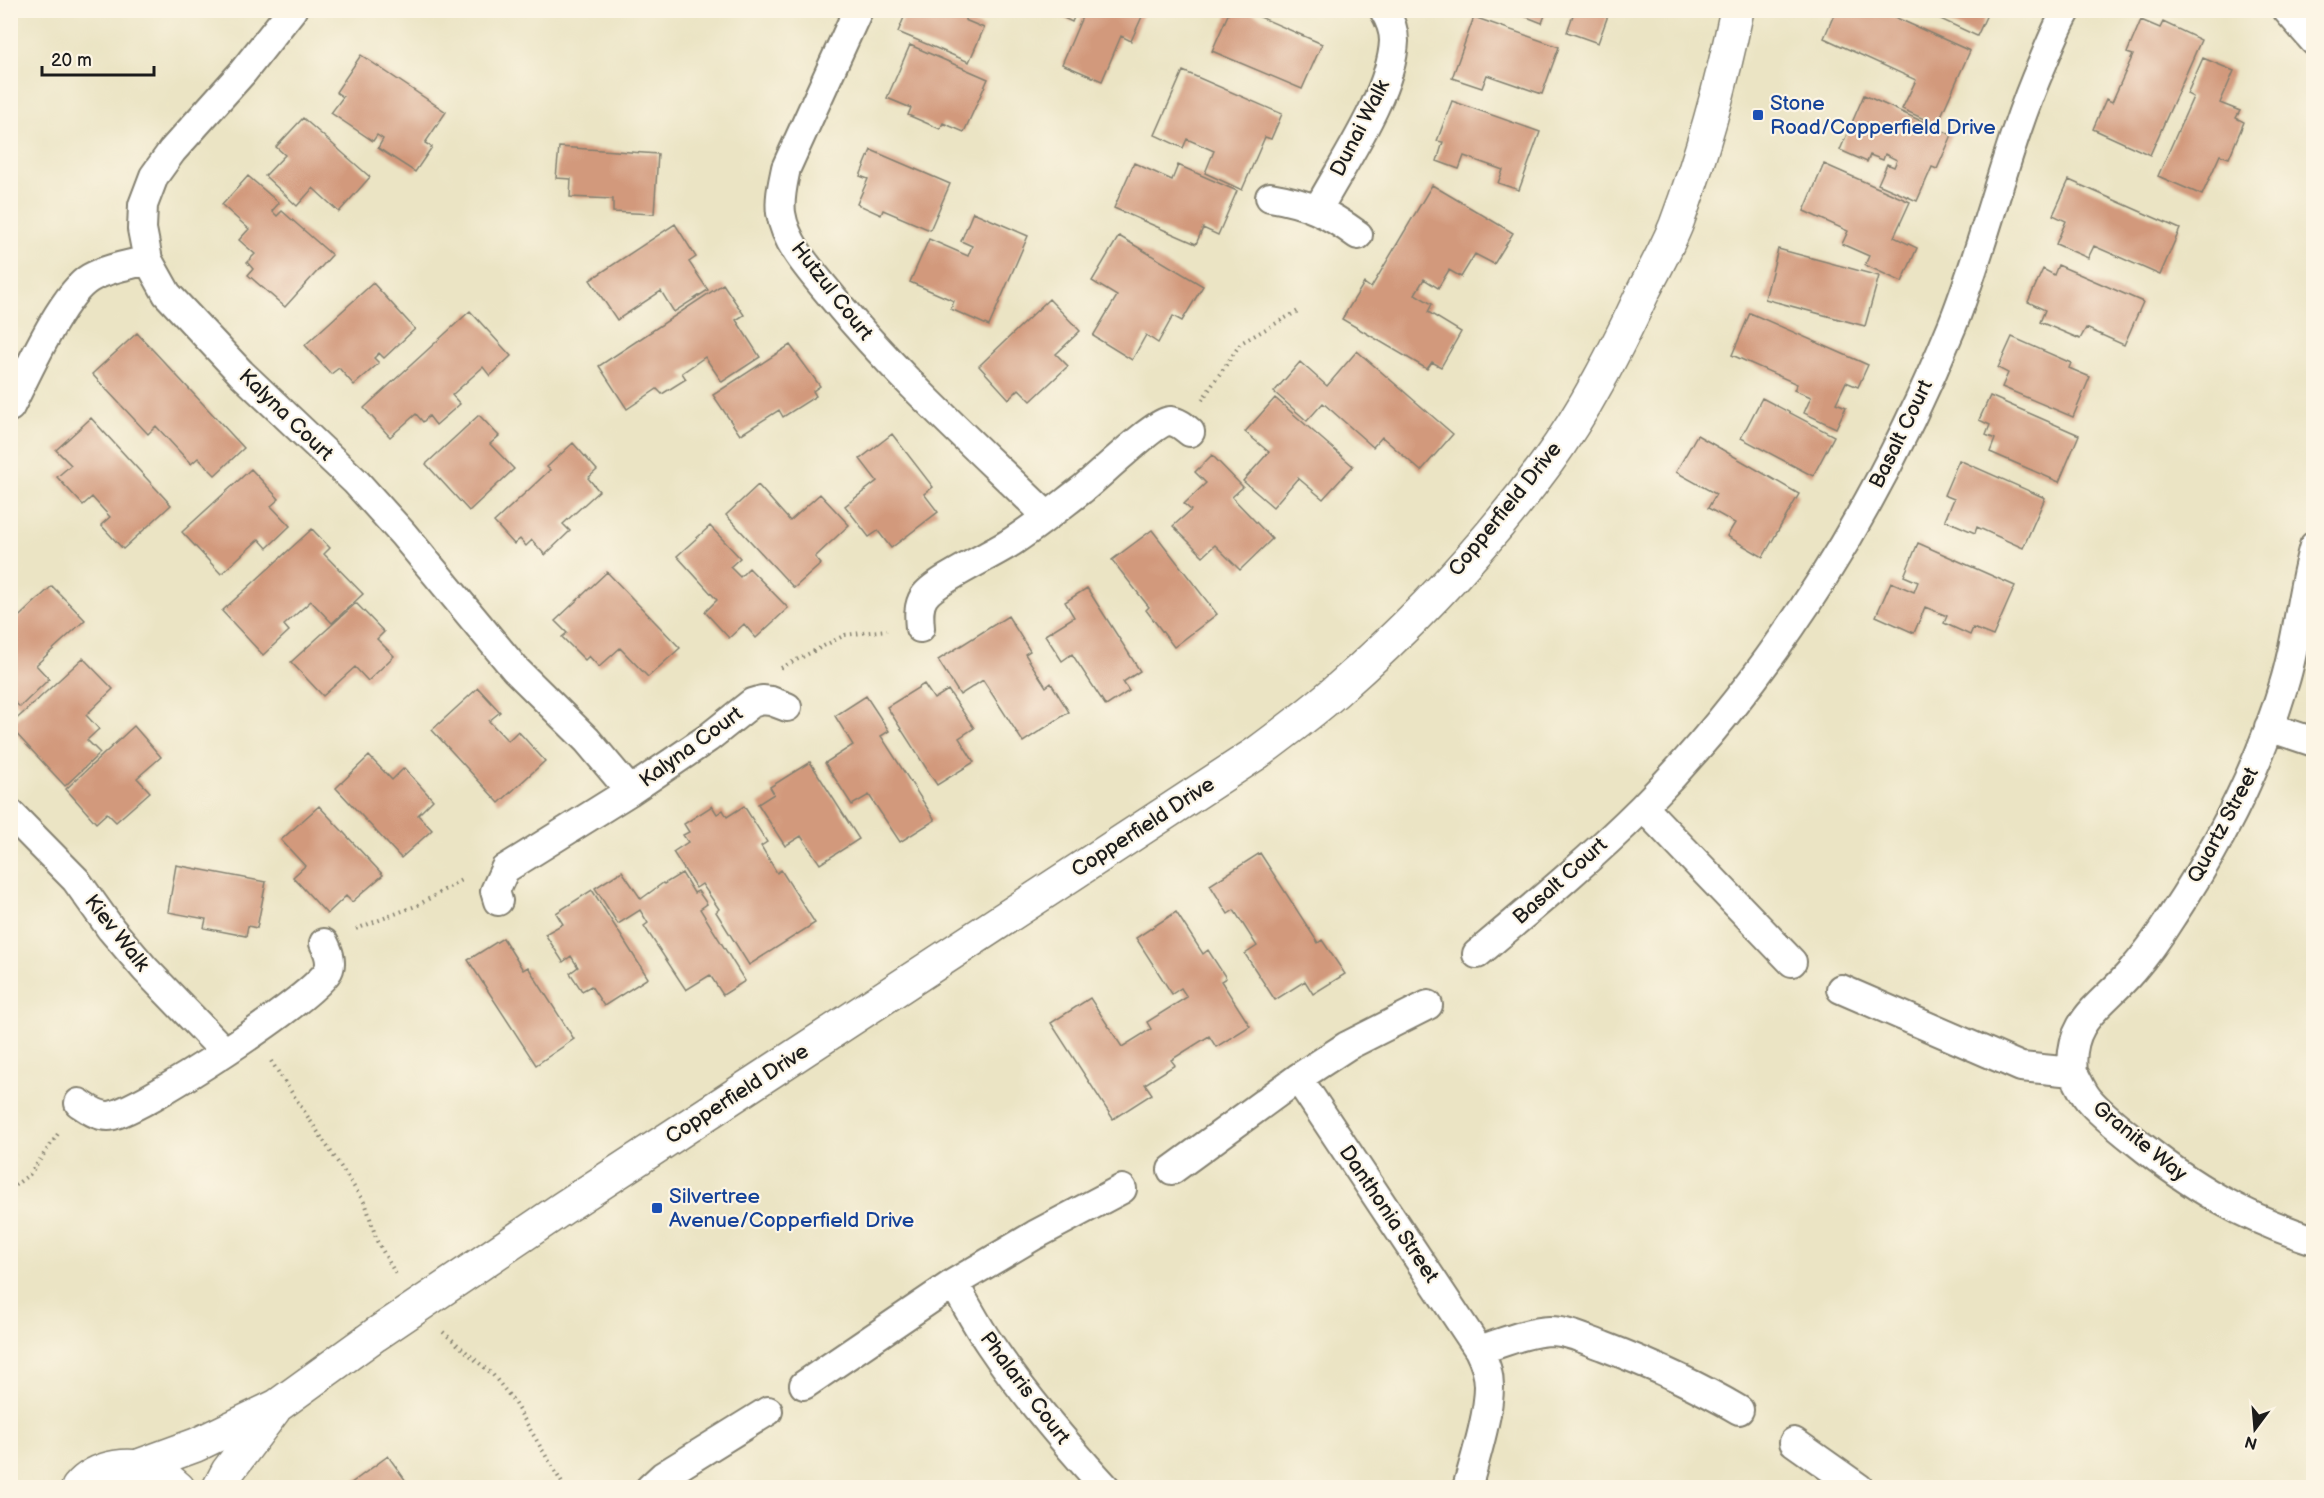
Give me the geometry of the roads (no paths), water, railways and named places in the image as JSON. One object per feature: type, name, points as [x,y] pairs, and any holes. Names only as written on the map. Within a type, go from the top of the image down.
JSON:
[{"type":"street","name":"Kalyna Court","points":[[292,10],[242,73],[172,151],[154,176],[143,205],[142,229],[148,260],[167,294],[241,373],[356,482],[403,534],[515,669],[587,740],[630,791]]},
{"type":"street","name":"Hutzul Court","points":[[858,10],[786,168],[781,194],[781,214],[788,235],[801,259],[907,382],[1047,516]]},
{"type":"street","name":"Dunai Walk","points":[[1318,209],[1387,80],[1394,39],[1391,21],[1384,10]]},
{"type":"street","name":"Copperfield Drive","points":[[136,1467],[196,1445],[277,1406],[415,1308],[583,1195],[1257,753],[1335,693],[1392,640],[1490,535],[1539,472],[1598,379],[1633,314],[1675,227],[1701,152],[1728,56],[1737,10]]},
{"type":"street","name":"Basalt Court","points":[[1477,954],[1643,807],[1740,696],[1826,573],[1877,483],[1916,407],[1953,323],[1976,261],[2008,149],[2033,85],[2067,10]]},
{"type":"street","points":[[1270,197],[1298,201],[1318,209],[1358,235]]},
{"type":"street","points":[[10,407],[63,306],[75,290],[89,278],[110,269],[148,260]]},
{"type":"street","points":[[919,624],[919,608],[924,596],[939,584],[1013,541],[1101,475],[1156,427],[1168,421],[1179,423],[1187,430]]},
{"type":"street","name":"Quartz Street","points":[[2073,1072],[2071,1057],[2074,1039],[2085,1020],[2132,971],[2163,930],[2212,853],[2254,767],[2288,671],[2313,546]]},
{"type":"street","name":"Kalyna Court","points":[[498,890],[505,869],[630,791],[708,738],[752,703],[762,700],[771,701],[787,707]]},
{"type":"street","points":[[2269,727],[2313,742]]},
{"type":"street","points":[[1643,807],[1792,962]]},
{"type":"street","name":"Kiev Walk","points":[[10,813],[76,880],[111,929],[145,969],[224,1052]]},
{"type":"street","points":[[79,1103],[91,1112],[110,1116],[145,1102],[224,1052],[319,984],[329,970],[330,957],[326,946]]},
{"type":"street","points":[[1841,989],[2021,1067],[2073,1072]]},
{"type":"street","points":[[1172,1170],[1298,1078],[1347,1046],[1428,1005]]},
{"type":"street","name":"Granite Way","points":[[2073,1072],[2087,1098],[2173,1172],[2233,1208],[2280,1229],[2313,1240]]},
{"type":"street","name":"Danthonia Street","points":[[1298,1078],[1479,1350],[1487,1367],[1490,1386],[1488,1403],[1467,1488]]},
{"type":"street","points":[[804,1384],[954,1283],[1035,1235],[1122,1189]]},
{"type":"street","name":"Phalaris Court","points":[[954,1283],[988,1342],[1023,1391],[1067,1446],[1106,1488]]},
{"type":"street","points":[[1479,1350],[1535,1332],[1553,1331],[1573,1335],[1647,1362],[1693,1383],[1739,1410]]},
{"type":"street","name":"Copperfield Drive","points":[[219,1488],[228,1471],[277,1406]]},
{"type":"street","points":[[650,1488],[663,1476],[768,1411]]},
{"type":"street","points":[[1794,1442],[1859,1488]]},
{"type":"street","points":[[78,1488],[97,1473],[116,1467],[136,1467],[159,1473],[178,1488]]},
{"type":"place","name":"Stone Road/Copperfield Drive","points":[[1758,115]]},
{"type":"place","name":"Silvertree Avenue/Copperfield Drive","points":[[657,1208]]}]
